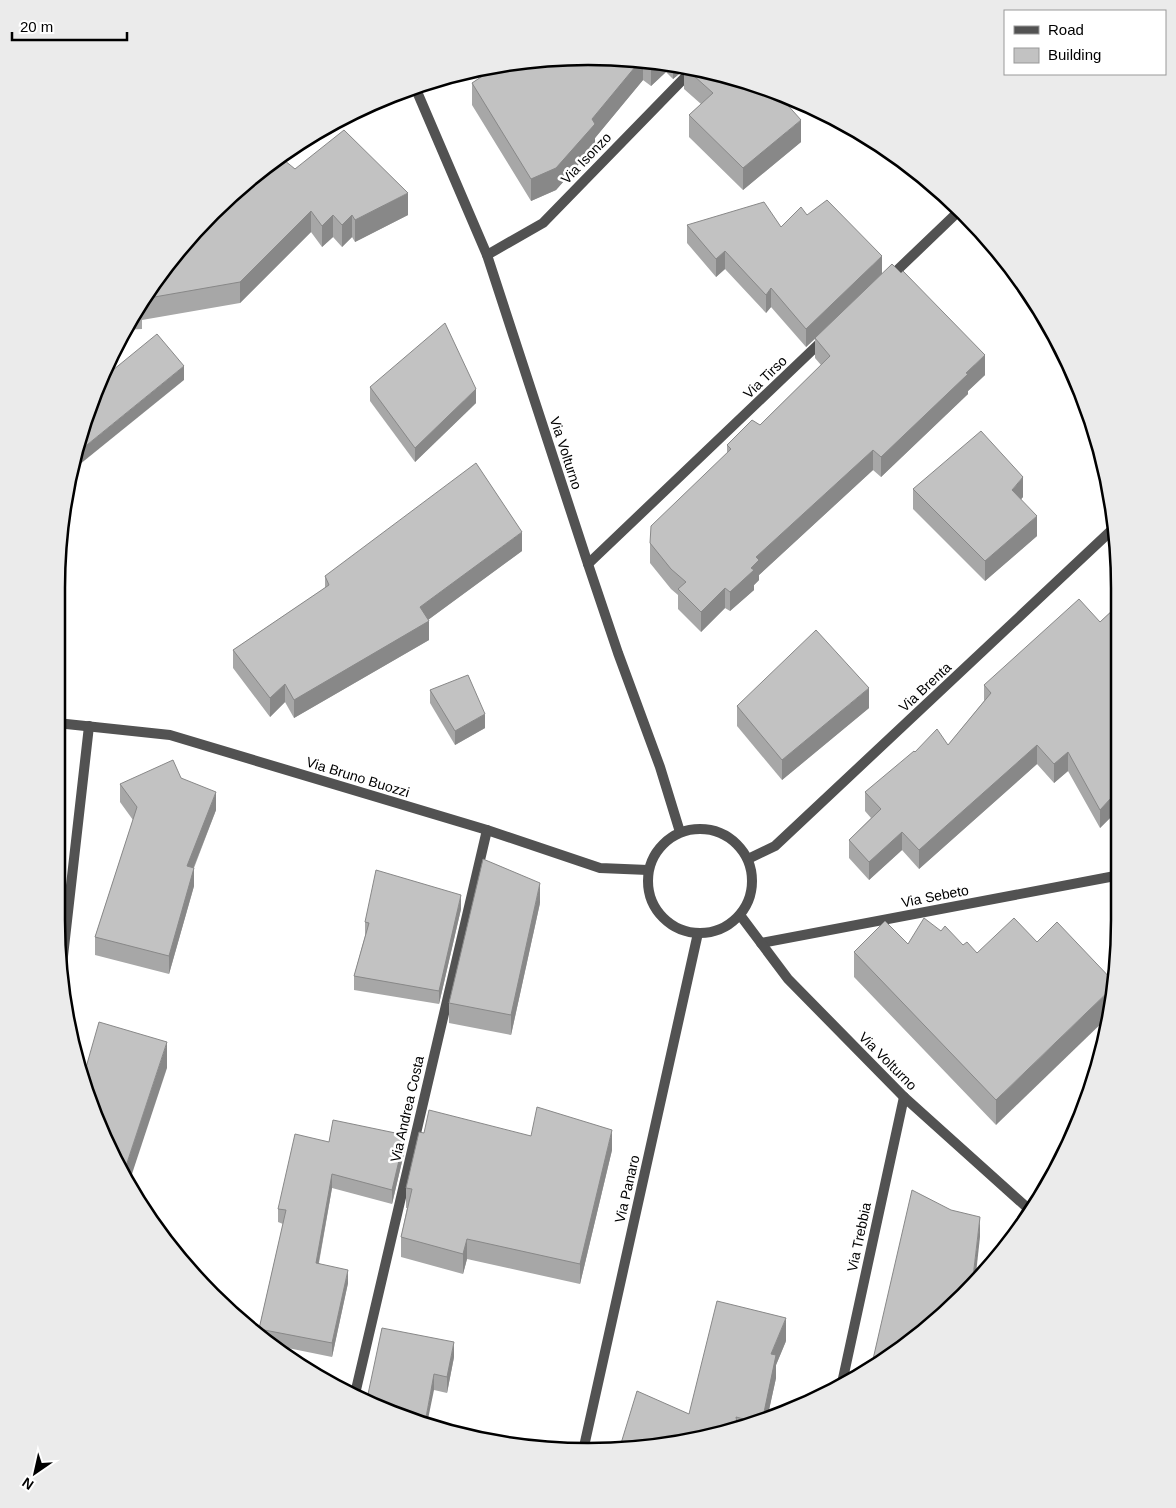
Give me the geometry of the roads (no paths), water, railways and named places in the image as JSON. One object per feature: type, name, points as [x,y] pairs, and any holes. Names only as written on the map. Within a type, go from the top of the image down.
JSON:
[{"type":"street","name":"Via Isonzo","points":[[486,254],[543,223],[688,75]]},
{"type":"street","name":"Via Volturno","points":[[418,94],[486,254],[588,564],[660,767],[680,832]]},
{"type":"street","points":[[882,284],[955,215]]},
{"type":"street","name":"Via Tirso","points":[[588,564],[832,332]]},
{"type":"street","name":"Via Brenta","points":[[748,859],[775,846],[1108,533]]},
{"type":"street","name":"Via Bruno Buozzi","points":[[65,724],[170,735],[487,830],[600,868],[648,870]]},
{"type":"street","points":[[65,935],[89,726]]},
{"type":"street","points":[[695,828],[712,829],[726,835],[739,845],[748,859],[752,874],[752,888],[748,902],[740,915],[728,925],[714,932],[698,933],[680,929],[665,920],[654,905],[648,888],[648,870],[654,854],[665,841],[680,832],[695,828]]},
{"type":"street","name":"Via Andrea Costa","points":[[356,1389],[487,830]]},
{"type":"street","name":"Via Sebeto","points":[[761,944],[1111,877]]},
{"type":"street","name":"Via Volturno","points":[[740,915],[788,979],[904,1097],[1026,1206]]},
{"type":"street","name":"Via Panaro","points":[[585,1443],[698,933]]},
{"type":"street","name":"Via Trebbia","points":[[844,1376],[904,1097]]}]
